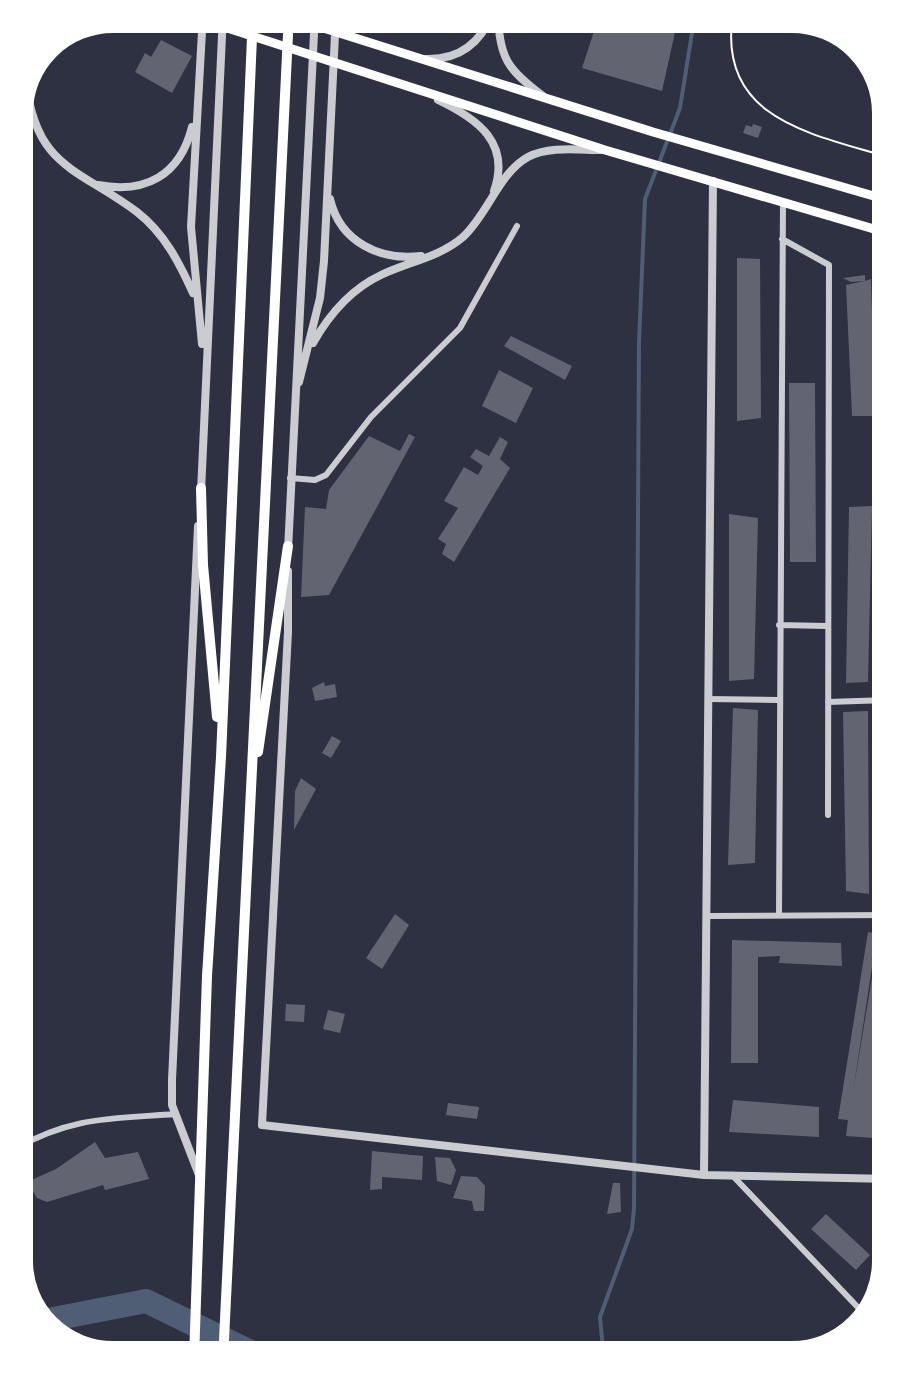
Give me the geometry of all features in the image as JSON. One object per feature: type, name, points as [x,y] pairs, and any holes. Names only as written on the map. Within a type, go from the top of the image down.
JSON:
[{"type":"main road","points":[[229,28],[605,150],[877,230]]},
{"type":"main road","points":[[195,1346],[207,976],[221,757],[252,28]]},
{"type":"main road","points":[[224,1346],[288,28]]},
{"type":"main road","points":[[323,28],[653,132],[877,197]]},
{"type":"main road","points":[[201,488],[203,565],[221,757]]},
{"type":"main road","points":[[249,818],[288,546]]},
{"type":"street","points":[[202,28],[191,227],[205,371]]},
{"type":"street","points":[[202,1187],[172,1105],[192,594],[201,488],[222,28]]},
{"type":"street","points":[[314,28],[290,478],[288,632],[262,1125],[704,1175],[877,1179]]},
{"type":"street","points":[[294,403],[320,298],[335,28]]},
{"type":"street","points":[[417,58],[440,59],[470,47],[486,28]]},
{"type":"street","points":[[498,28],[503,56],[511,70],[547,99]]},
{"type":"street","points":[[414,88],[475,120],[495,143],[498,180],[489,207]]},
{"type":"street","points":[[29,100],[33,121],[41,138],[64,167],[137,212],[155,229],[175,257],[197,301]]},
{"type":"street","points":[[88,183],[130,188],[164,176],[180,160],[197,111]]},
{"type":"street","points":[[306,355],[335,311],[363,285],[461,239],[489,207],[508,176],[528,157],[543,152],[605,150]]},
{"type":"street","points":[[328,179],[331,204],[338,220],[364,246],[398,258],[433,254]]},
{"type":"street","points":[[704,1175],[713,181]]},
{"type":"street","points":[[779,915],[783,202]]},
{"type":"street","points":[[290,478],[315,480],[326,475],[371,417],[460,328],[517,226]]},
{"type":"street","points":[[782,239],[829,265],[828,815]]},
{"type":"street","points":[[779,625],[827,626]]},
{"type":"street","points":[[708,699],[778,700]]},
{"type":"street","points":[[828,702],[877,700]]},
{"type":"street","points":[[707,916],[877,915]]},
{"type":"street","points":[[28,1142],[59,1126],[85,1120],[176,1114]]},
{"type":"street","points":[[732,1175],[861,1311]]},
{"type":"path","points":[[730,28],[728,41],[732,64],[740,80],[768,113],[794,129],[877,154]]},
{"type":"building","points":[[595,28],[676,28],[662,91],[582,68]]},
{"type":"building","points":[[161,40],[192,56],[172,93],[135,72],[145,53],[151,57]]},
{"type":"building","points":[[753,124],[762,127],[758,138],[743,133],[746,125],[752,127]]},
{"type":"building","points":[[737,258],[760,259],[761,418],[737,421]]},
{"type":"building","points":[[865,275],[865,281],[871,279],[875,416],[852,416],[846,285],[864,281],[851,282],[843,278]]},
{"type":"building","points":[[511,336],[572,366],[565,380],[504,346]]},
{"type":"building","points":[[499,370],[533,388],[516,423],[482,406]]},
{"type":"building","points":[[789,383],[815,383],[816,562],[790,562]]},
{"type":"building","points":[[409,434],[415,437],[329,595],[301,597],[305,507],[326,509],[329,490],[369,436],[400,451]]},
{"type":"building","points":[[500,437],[508,442],[500,459],[510,468],[454,562],[442,554],[446,544],[438,539],[458,508],[444,501],[464,467],[478,475],[483,466],[470,457],[476,449],[489,456]]},
{"type":"building","points":[[872,506],[868,682],[846,683],[849,507]]},
{"type":"building","points":[[729,514],[758,518],[754,679],[729,681]]},
{"type":"building","points":[[324,682],[325,686],[335,684],[337,697],[315,701],[312,688]]},
{"type":"building","points":[[733,708],[758,710],[755,863],[728,865]]},
{"type":"building","points":[[868,711],[869,894],[846,891],[843,712]]},
{"type":"building","points":[[332,736],[341,741],[331,758],[322,753]]},
{"type":"building","points":[[301,778],[316,789],[294,830],[295,791]]},
{"type":"building","points":[[395,914],[409,925],[382,969],[366,958]]},
{"type":"building","points":[[868,932],[877,934],[853,1092],[877,947],[877,1114],[873,1138],[846,1136],[848,1120],[838,1119]]},
{"type":"building","points":[[732,940],[841,943],[842,966],[779,963],[780,956],[758,957],[758,1063],[731,1063]]},
{"type":"building","points":[[286,1004],[305,1005],[304,1022],[285,1021]]},
{"type":"building","points":[[328,1010],[345,1014],[340,1033],[323,1029]]},
{"type":"building","points":[[733,1100],[819,1107],[819,1137],[729,1132]]},
{"type":"building","points":[[448,1103],[479,1107],[477,1119],[446,1115]]},
{"type":"building","points":[[95,1142],[105,1158],[138,1152],[149,1179],[105,1190],[103,1185],[47,1202],[37,1198],[28,1182],[56,1169]]},
{"type":"building","points":[[372,1151],[423,1156],[422,1180],[382,1177],[382,1189],[370,1190]]},
{"type":"building","points":[[435,1157],[450,1158],[456,1170],[451,1185],[437,1181]]},
{"type":"building","points":[[461,1176],[477,1177],[485,1186],[484,1211],[474,1211],[472,1201],[453,1198]]},
{"type":"building","points":[[613,1183],[620,1183],[621,1212],[607,1214]]},
{"type":"building","points":[[826,1214],[870,1255],[856,1270],[811,1229]]},
{"type":"waterway","points":[[603,1346],[600,1317],[632,1229],[634,1208],[639,342],[645,199],[680,108],[693,28]]},
{"type":"waterway","points":[[51,1319],[146,1301],[238,1346]]}]
